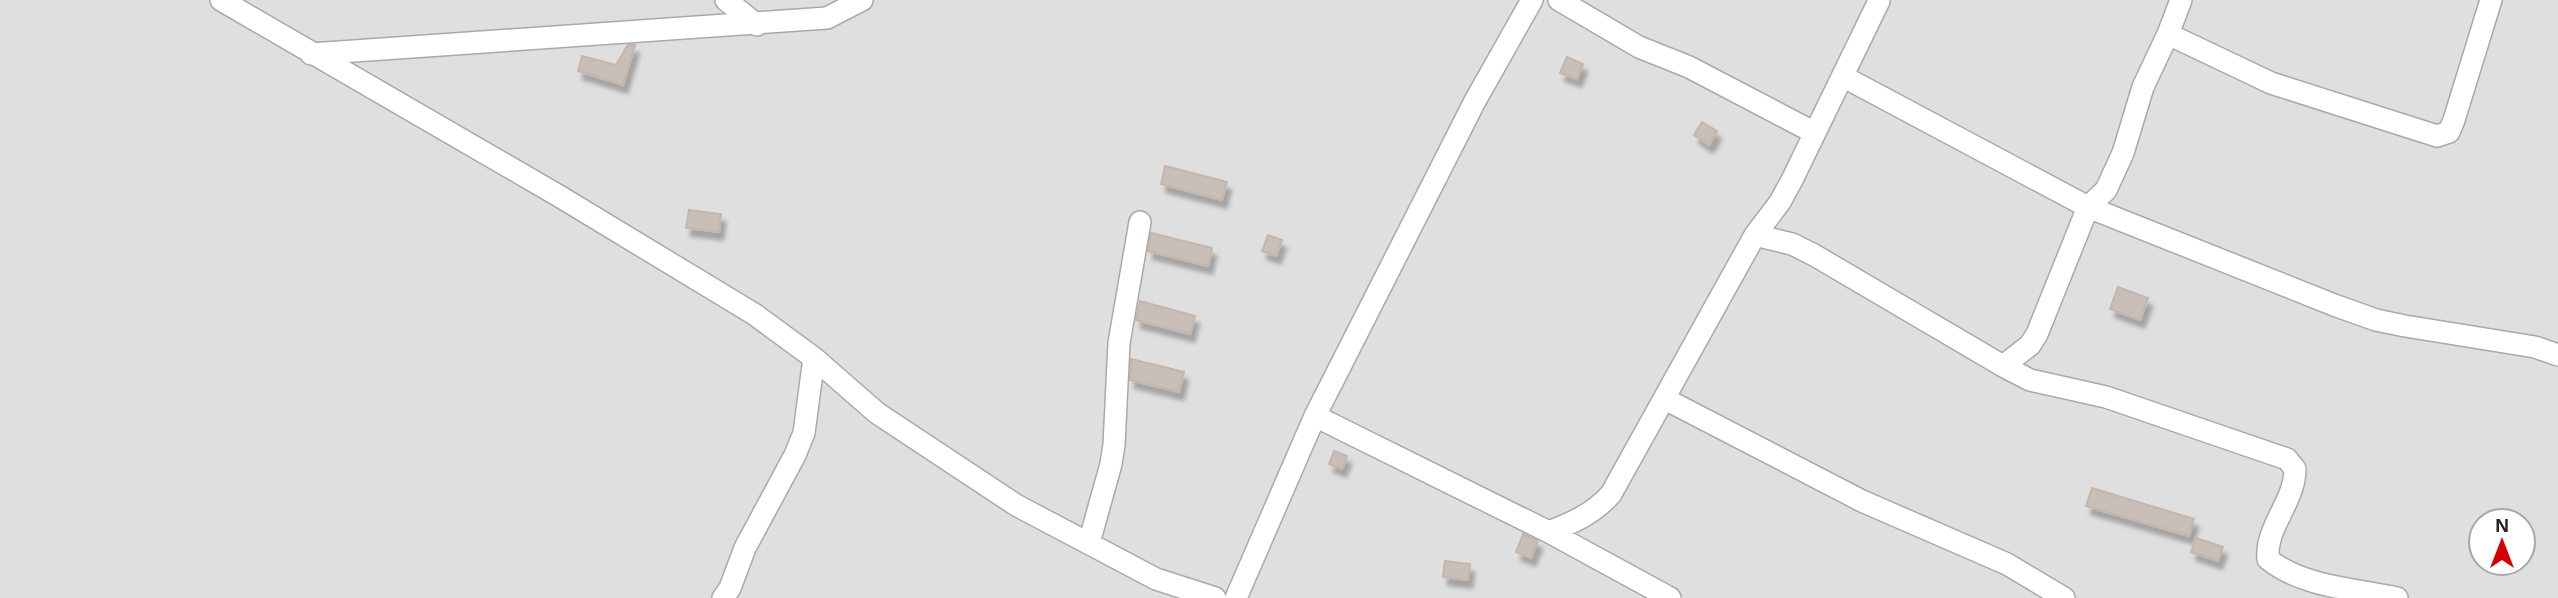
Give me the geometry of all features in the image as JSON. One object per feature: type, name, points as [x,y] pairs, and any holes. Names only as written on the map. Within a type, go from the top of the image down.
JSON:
[{"type":"street","points":[[221,0],[559,196],[754,314],[814,358],[877,413],[1016,505],[1156,579],[1215,598]]},
{"type":"street","points":[[726,0],[757,25]]},
{"type":"street","points":[[311,54],[757,25],[827,18],[862,0]]},
{"type":"street","points":[[1236,598],[1315,416],[1475,101],[1532,0]]},
{"type":"street","points":[[1559,0],[1639,47],[1689,67],[1815,133]]},
{"type":"street","points":[[2003,366],[2030,345],[2037,334],[2088,207],[2098,200],[2123,153],[2143,87],[2181,0]]},
{"type":"street","points":[[2168,34],[2272,83],[2437,136],[2449,132],[2454,120],[2491,0]]},
{"type":"street","points":[[1549,532],[1581,520],[1598,509],[1611,494],[1755,235],[1780,201],[1844,78],[1880,1]]},
{"type":"street","points":[[1844,78],[2088,207],[2376,320],[2535,348],[2558,355]]},
{"type":"street","points":[[1089,543],[1111,464],[1119,343],[1140,222]]},
{"type":"street","points":[[1755,235],[1792,244],[1814,255],[2030,380],[2106,397],[2287,459],[2295,468],[2295,484],[2267,545],[2268,559],[2278,567],[2308,580],[2397,598]]},
{"type":"street","points":[[728,595],[745,548],[804,433],[814,358]]},
{"type":"street","points":[[1665,399],[1862,501],[2007,564],[2064,598]]},
{"type":"street","points":[[1315,416],[1549,532],[1670,598]]},
{"type":"shaded area","points":[[0,0],[2558,0],[2558,598],[0,598]]},
{"type":"building","points":[[628,45],[635,45],[623,85],[578,71],[582,56],[616,65]]},
{"type":"building","points":[[1567,57],[1583,64],[1577,79],[1560,73]]},
{"type":"building","points":[[1702,122],[1717,131],[1709,145],[1694,135]]},
{"type":"building","points":[[1165,166],[1227,182],[1222,200],[1161,184]]},
{"type":"building","points":[[689,210],[721,214],[719,232],[686,228]]},
{"type":"building","points":[[1151,233],[1212,248],[1208,266],[1148,251]]},
{"type":"building","points":[[1268,235],[1282,240],[1276,256],[1262,251]]},
{"type":"building","points":[[2118,287],[2148,298],[2140,320],[2110,309]]},
{"type":"building","points":[[1140,301],[1195,316],[1190,334],[1136,320]]},
{"type":"building","points":[[1131,359],[1184,372],[1179,392],[1130,380]]},
{"type":"building","points":[[1334,451],[1347,456],[1342,469],[1329,464]]},
{"type":"building","points":[[2092,488],[2194,519],[2189,536],[2086,506]]},
{"type":"building","points":[[1523,534],[1538,541],[1531,558],[1516,552]]},
{"type":"building","points":[[2196,538],[2223,547],[2218,561],[2191,552]]},
{"type":"building","points":[[1445,561],[1470,564],[1468,580],[1443,577]]}]
